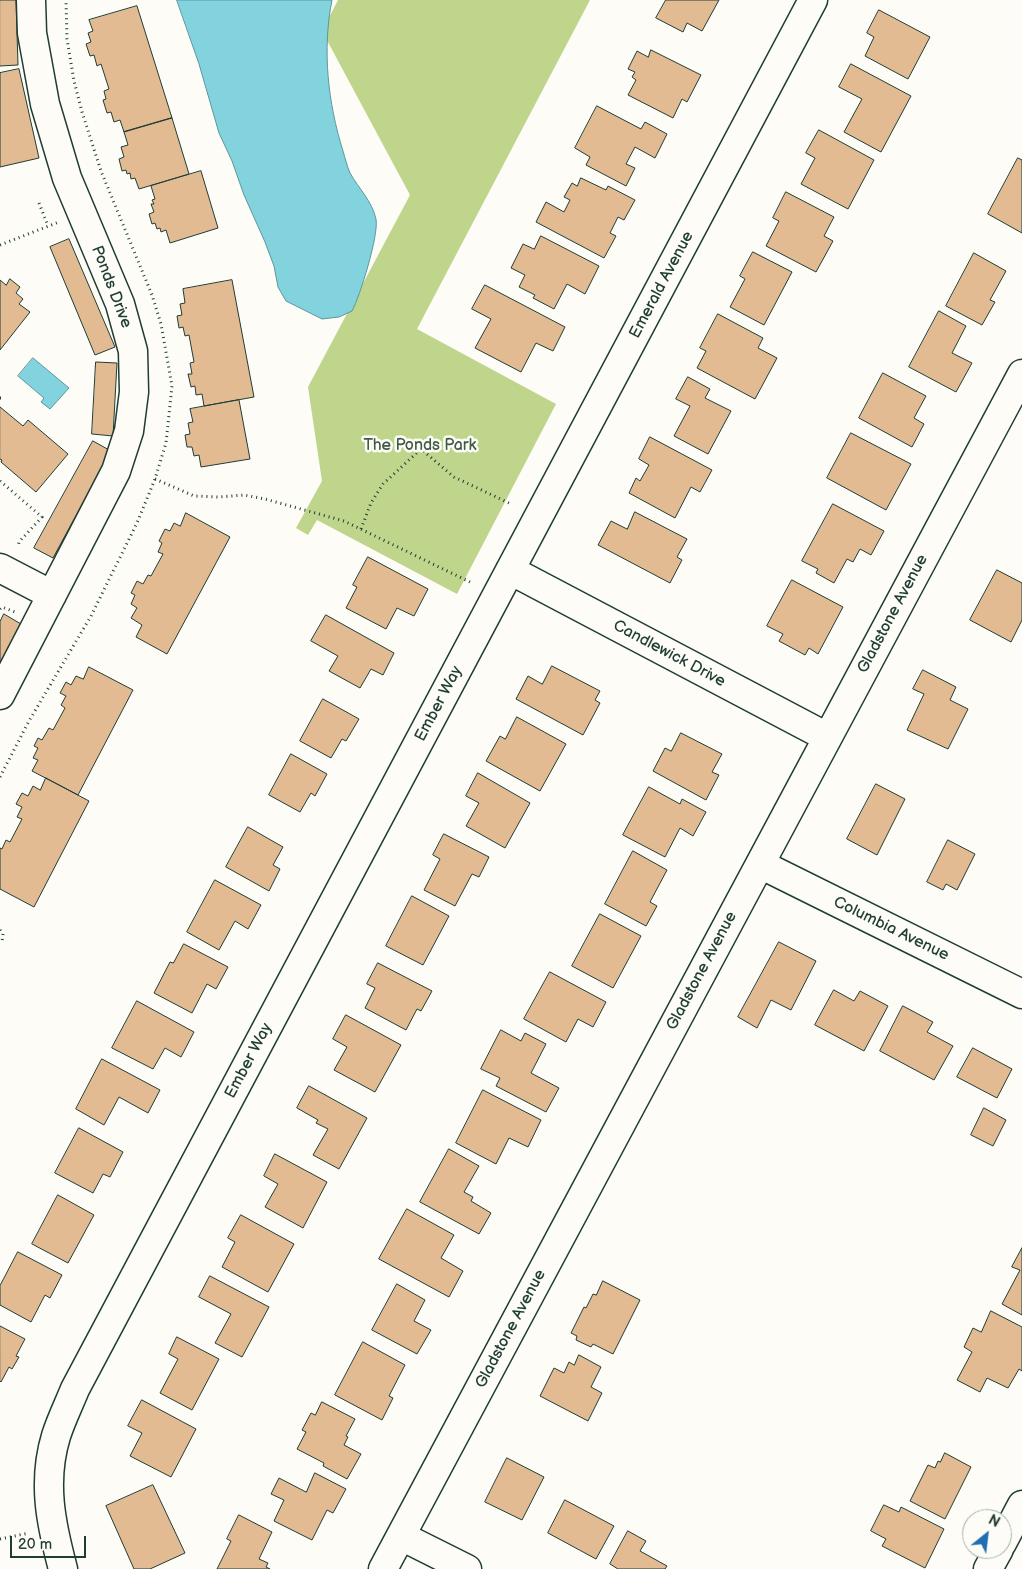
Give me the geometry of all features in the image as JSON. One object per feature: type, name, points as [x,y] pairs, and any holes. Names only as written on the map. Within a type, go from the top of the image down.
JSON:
[{"type":"street","name":"Ponds Drive","points":[[0,695],[116,471],[129,431],[134,392],[133,351],[120,304],[67,178],[44,104],[32,33],[31,0]]},
{"type":"street","name":"Emerald Avenue","points":[[510,570],[814,0]]},
{"type":"street","name":"Gladstone Avenue","points":[[383,1569],[1022,374]]},
{"type":"street","points":[[8,561],[52,595]]},
{"type":"street","name":"Candlewick Drive","points":[[510,570],[827,737]]},
{"type":"street","name":"Ember Way","points":[[63,1569],[52,1528],[48,1480],[56,1436],[75,1389],[510,570]]},
{"type":"street","name":"Columbia Avenue","points":[[760,864],[1022,994]]},
{"type":"street","points":[[1012,1524],[1022,1505]]},
{"type":"street","points":[[401,1536],[467,1569]]},
{"type":"path","points":[[39,203],[48,226]]},
{"type":"path","points":[[0,245],[64,220]]},
{"type":"path","points":[[0,398],[5,398]]},
{"type":"path","points":[[361,529],[371,504],[383,484],[421,449],[454,477],[511,504]]},
{"type":"path","points":[[155,479],[194,496],[244,495],[344,520],[470,582]]},
{"type":"path","points":[[0,481],[42,517],[19,542],[8,561]]},
{"type":"path","points":[[0,930],[3,934],[2,942]]},
{"type":"green space","name":"The Ponds Park","points":[[338,0],[590,0],[417,329],[556,404],[457,594],[317,520],[308,535],[296,528],[322,481],[308,387],[410,195],[322,31]]},
{"type":"water","points":[[177,0],[332,0],[327,38],[330,95],[338,133],[350,173],[368,201],[376,219],[372,251],[364,280],[352,311],[339,317],[322,319],[286,301],[278,287],[274,266],[265,242],[219,133],[199,64]]},
{"type":"water","points":[[33,358],[69,388],[50,409],[41,402],[44,398],[18,376]]},
{"type":"building","points":[[0,0],[16,0],[18,65],[0,66]]},
{"type":"building","points":[[666,0],[719,0],[702,31],[687,23],[683,32],[656,18]]},
{"type":"building","points":[[137,6],[172,118],[124,132],[120,120],[114,122],[111,112],[107,113],[103,100],[106,99],[104,91],[109,89],[101,64],[97,66],[94,55],[90,56],[86,44],[91,42],[88,33],[93,31],[89,20]]},
{"type":"building","points":[[879,10],[930,37],[908,79],[865,56],[874,37],[867,33]]},
{"type":"building","points":[[651,50],[701,75],[687,102],[682,99],[673,118],[628,95],[636,80],[632,77],[635,72],[628,69],[637,51],[648,57]]},
{"type":"building","points":[[851,64],[911,96],[881,152],[844,132],[862,99],[839,87]]},
{"type":"building","points":[[19,69],[39,158],[0,167],[0,73]]},
{"type":"building","points":[[597,106],[641,129],[645,122],[667,134],[655,158],[635,147],[626,164],[635,168],[626,186],[586,165],[590,157],[575,148]]},
{"type":"building","points":[[172,118],[189,174],[139,189],[135,178],[131,179],[130,173],[127,174],[126,170],[122,171],[119,159],[124,157],[121,147],[128,145],[124,132]]},
{"type":"building","points":[[819,130],[874,160],[848,209],[801,184],[815,158],[806,153]]},
{"type":"building","points":[[1018,158],[1022,160],[1022,233],[988,214]]},
{"type":"building","points":[[201,171],[218,228],[170,243],[166,230],[161,232],[160,228],[157,229],[155,223],[152,224],[149,214],[154,212],[151,204],[154,204],[152,200],[155,199],[151,186]]},
{"type":"building","points":[[581,178],[606,190],[608,186],[635,200],[624,220],[618,217],[610,233],[616,236],[604,258],[536,222],[546,202],[564,212],[570,200],[564,197],[572,183],[577,186]]},
{"type":"building","points":[[786,192],[834,217],[824,236],[833,241],[816,272],[766,246],[779,221],[773,218]]},
{"type":"building","points":[[541,236],[599,266],[585,294],[567,284],[554,309],[533,298],[535,295],[519,287],[525,275],[511,268],[523,244],[534,249]]},
{"type":"building","points":[[69,239],[115,347],[95,355],[50,247]]},
{"type":"building","points":[[753,252],[792,272],[764,325],[730,307],[745,279],[740,276]]},
{"type":"building","points":[[974,253],[1006,271],[990,300],[995,302],[982,325],[946,306]]},
{"type":"building","points":[[10,279],[20,287],[16,293],[23,299],[19,304],[30,312],[0,350],[0,280],[6,285]]},
{"type":"building","points":[[232,280],[254,397],[204,406],[202,394],[196,395],[195,386],[191,387],[188,374],[192,374],[190,363],[194,362],[189,335],[185,336],[183,327],[179,328],[177,316],[182,315],[180,304],[185,303],[183,289]]},
{"type":"building","points":[[485,285],[565,327],[553,351],[536,343],[521,372],[475,348],[491,319],[472,309]]},
{"type":"building","points":[[939,311],[966,326],[952,353],[972,363],[956,392],[909,367]]},
{"type":"building","points":[[718,314],[763,338],[758,348],[777,358],[755,399],[697,368],[706,351],[700,348]]},
{"type":"building","points":[[96,362],[117,363],[113,436],[92,434]]},
{"type":"building","points":[[883,373],[926,396],[914,418],[924,424],[912,447],[859,418]]},
{"type":"building","points":[[688,377],[710,389],[705,398],[731,411],[708,454],[674,436],[690,406],[676,399]]},
{"type":"building","points":[[239,400],[250,459],[201,467],[199,455],[194,456],[192,447],[187,447],[185,435],[190,434],[188,423],[193,422],[190,409]]},
{"type":"building","points":[[0,407],[23,426],[28,420],[68,454],[36,492],[1,462]]},
{"type":"building","points":[[851,433],[911,464],[886,510],[827,478]]},
{"type":"building","points":[[650,437],[712,470],[700,492],[691,487],[675,518],[629,493],[636,478],[640,481],[649,465],[639,459]]},
{"type":"building","points":[[93,441],[111,451],[53,558],[34,548]]},
{"type":"building","points":[[833,504],[884,531],[871,555],[860,549],[853,562],[847,559],[834,583],[816,573],[818,569],[802,561]]},
{"type":"building","points":[[635,512],[687,539],[677,557],[682,560],[670,583],[598,545],[611,521],[627,529]]},
{"type":"building","points":[[186,513],[230,537],[167,654],[136,637],[142,625],[131,618],[137,608],[131,604],[135,595],[131,593],[137,581],[143,584],[148,575],[151,576],[163,554],[158,552],[162,543],[159,541],[165,529],[170,531],[174,523],[180,526]]},
{"type":"building","points":[[368,557],[428,589],[414,616],[397,608],[386,629],[346,608],[357,587],[353,585]]},
{"type":"building","points":[[997,570],[1022,583],[1022,620],[1011,642],[970,620]]},
{"type":"building","points":[[792,580],[843,607],[818,654],[809,648],[805,655],[779,641],[783,634],[767,626]]},
{"type":"building","points":[[4,614],[21,624],[0,663],[0,622]]},
{"type":"building","points":[[326,615],[394,653],[383,675],[371,669],[360,688],[329,671],[338,656],[311,641]]},
{"type":"building","points":[[552,666],[600,691],[595,700],[600,703],[583,735],[516,699],[528,676],[542,684]]},
{"type":"building","points":[[89,667],[133,690],[78,795],[32,771],[38,760],[33,758],[38,748],[34,746],[38,738],[42,740],[49,728],[53,730],[65,708],[61,705],[66,696],[60,693],[66,682],[71,685],[76,676],[83,679]]},
{"type":"building","points":[[923,670],[956,687],[950,700],[968,709],[948,749],[907,730],[924,694],[913,689]]},
{"type":"building","points":[[323,699],[359,719],[346,741],[342,739],[331,758],[300,741]]},
{"type":"building","points":[[517,717],[566,744],[540,791],[486,761],[500,736],[505,739]]},
{"type":"building","points":[[681,733],[722,754],[712,772],[719,775],[706,800],[653,771],[665,748],[671,751]]},
{"type":"building","points":[[291,754],[327,774],[315,796],[311,793],[300,812],[269,795]]},
{"type":"building","points":[[478,773],[530,803],[505,848],[466,826],[479,803],[466,796]]},
{"type":"building","points":[[46,778],[89,801],[34,907],[0,889],[0,848],[2,849],[6,840],[10,842],[22,819],[17,817],[22,807],[16,804],[22,793],[28,796],[33,786],[40,790]]},
{"type":"building","points":[[876,784],[905,799],[877,855],[847,839]]},
{"type":"building","points":[[649,787],[680,804],[682,799],[706,812],[693,836],[680,828],[665,857],[623,835]]},
{"type":"building","points":[[248,827],[283,847],[273,865],[280,869],[269,891],[226,867]]},
{"type":"building","points":[[444,834],[489,857],[479,877],[472,874],[455,906],[424,890],[440,859],[433,855]]},
{"type":"building","points":[[948,840],[975,854],[957,890],[946,884],[943,890],[927,882]]},
{"type":"building","points":[[633,851],[667,870],[650,902],[657,906],[646,926],[605,904]]},
{"type":"building","points":[[215,880],[261,905],[248,929],[235,921],[219,950],[187,932]]},
{"type":"building","points":[[412,896],[449,916],[423,965],[386,946]]},
{"type":"building","points":[[600,914],[641,936],[613,988],[572,966]]},
{"type":"building","points":[[779,942],[816,961],[791,1010],[771,1000],[757,1028],[738,1017]]},
{"type":"building","points":[[184,944],[228,967],[216,989],[207,984],[192,1013],[154,993],[170,962],[173,963]]},
{"type":"building","points":[[378,963],[432,991],[421,1011],[417,1009],[406,1030],[365,1008],[375,988],[367,984]]},
{"type":"building","points":[[550,972],[606,1002],[593,1027],[578,1019],[566,1042],[524,1019]]},
{"type":"building","points":[[834,990],[854,1001],[860,991],[888,1006],[864,1051],[815,1025]]},
{"type":"building","points":[[137,1001],[194,1032],[181,1057],[165,1048],[153,1069],[112,1048]]},
{"type":"building","points":[[903,1006],[933,1022],[927,1032],[953,1046],[934,1080],[880,1051]]},
{"type":"building","points":[[346,1015],[401,1045],[375,1092],[334,1070],[347,1047],[333,1039]]},
{"type":"building","points":[[501,1030],[521,1041],[525,1033],[546,1044],[531,1073],[559,1088],[546,1112],[496,1086],[500,1078],[481,1069]]},
{"type":"building","points":[[973,1048],[1012,1069],[997,1098],[957,1077]]},
{"type":"building","points":[[102,1059],[160,1090],[148,1113],[119,1097],[104,1125],[76,1109]]},
{"type":"building","points":[[309,1086],[367,1118],[339,1169],[313,1155],[328,1129],[316,1123],[318,1120],[297,1108]]},
{"type":"building","points":[[483,1090],[541,1120],[528,1147],[509,1138],[496,1164],[456,1143]]},
{"type":"building","points":[[984,1108],[1006,1120],[993,1146],[971,1135]]},
{"type":"building","points":[[79,1128],[123,1152],[110,1177],[103,1174],[93,1193],[55,1173]]},
{"type":"building","points":[[449,1149],[479,1166],[464,1192],[473,1197],[471,1201],[491,1213],[479,1234],[420,1202]]},
{"type":"building","points":[[275,1154],[327,1182],[303,1228],[265,1207],[278,1184],[264,1176]]},
{"type":"building","points":[[58,1195],[94,1215],[68,1263],[32,1244]]},
{"type":"building","points":[[407,1209],[454,1235],[441,1258],[463,1271],[449,1297],[379,1259]]},
{"type":"building","points":[[241,1215],[294,1244],[268,1292],[222,1267],[235,1242],[228,1238]]},
{"type":"building","points":[[1022,1248],[1022,1315],[1002,1304],[1020,1270],[1012,1267]]},
{"type":"building","points":[[18,1252],[62,1275],[50,1298],[45,1295],[31,1322],[0,1305],[0,1286]]},
{"type":"building","points":[[210,1276],[269,1307],[242,1357],[215,1343],[231,1314],[199,1297]]},
{"type":"building","points":[[603,1281],[640,1300],[613,1354],[593,1344],[591,1347],[576,1340],[577,1336],[571,1333],[584,1307],[586,1308],[593,1294],[596,1295]]},
{"type":"building","points":[[397,1284],[425,1300],[414,1321],[431,1330],[417,1354],[372,1330]]},
{"type":"building","points":[[991,1311],[1022,1327],[1022,1371],[1019,1369],[1008,1388],[987,1378],[980,1392],[957,1380],[972,1352],[964,1347],[973,1328],[981,1332]]},
{"type":"building","points":[[0,1326],[25,1339],[16,1356],[19,1357],[12,1369],[9,1367],[1,1382],[0,1381]]},
{"type":"building","points":[[177,1337],[219,1359],[192,1410],[160,1393],[178,1359],[169,1354]]},
{"type":"building","points":[[363,1342],[405,1365],[389,1396],[393,1398],[382,1420],[335,1395]]},
{"type":"building","points":[[579,1355],[601,1367],[591,1387],[602,1393],[588,1421],[540,1396],[554,1368],[564,1373],[569,1362],[574,1365]]},
{"type":"building","points":[[142,1400],[196,1429],[171,1477],[130,1456],[142,1433],[128,1426]]},
{"type":"building","points":[[322,1402],[355,1419],[346,1436],[348,1437],[344,1445],[361,1454],[347,1479],[323,1466],[324,1463],[297,1449],[306,1432],[302,1430],[311,1413],[315,1415]]},
{"type":"building","points":[[945,1453],[971,1467],[945,1519],[910,1501],[928,1465],[935,1468]]},
{"type":"building","points":[[507,1458],[544,1477],[522,1520],[485,1502]]},
{"type":"building","points":[[315,1473],[346,1489],[333,1513],[327,1510],[312,1540],[274,1521],[284,1500],[271,1494],[279,1478],[306,1492]]},
{"type":"building","points":[[153,1485],[185,1553],[150,1569],[134,1569],[106,1506]]},
{"type":"building","points":[[565,1500],[614,1526],[596,1559],[548,1533]]},
{"type":"building","points":[[884,1505],[899,1512],[901,1507],[944,1529],[925,1568],[882,1546],[886,1539],[871,1531]]},
{"type":"building","points":[[239,1515],[272,1532],[259,1559],[268,1563],[266,1567],[270,1569],[217,1569],[231,1541],[227,1539]]},
{"type":"building","points":[[628,1531],[646,1541],[640,1551],[667,1566],[665,1569],[618,1569],[610,1564]]}]
